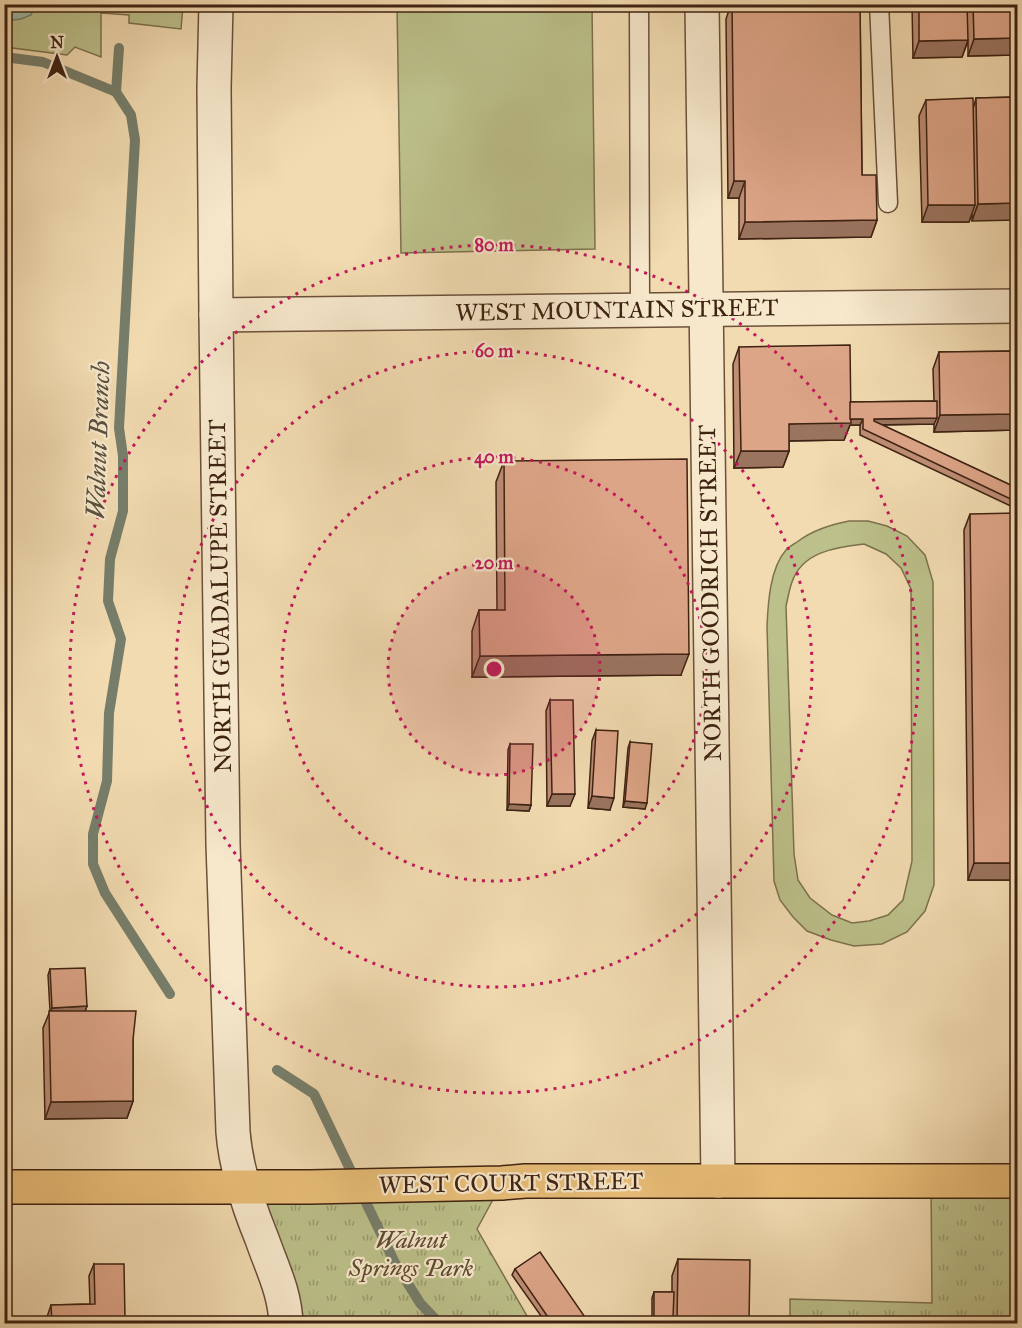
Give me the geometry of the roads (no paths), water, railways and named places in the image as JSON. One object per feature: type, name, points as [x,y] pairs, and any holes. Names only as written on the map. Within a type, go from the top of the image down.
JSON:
[{"type":"main road","name":"WEST COURT STREET","points":[[4,1187],[310,1186],[525,1181],[1017,1181]]},
{"type":"street","name":"NORTH GUADALUPE STREET","points":[[216,4],[214,88],[216,315],[225,902],[233,1132],[234,1147],[244,1186],[262,1242],[279,1282],[286,1323]]},
{"type":"street","name":"NORTH GOODRICH STREET","points":[[702,4],[718,1181]]},
{"type":"street","name":"WEST MOUNTAIN STREET","points":[[216,315],[1017,306]]},
{"type":"lane","points":[[639,4],[640,310]]},
{"type":"lane","points":[[879,4],[888,203]]},
{"type":"waterway","points":[[116,92],[119,48]]},
{"type":"waterway","name":"Walnut Branch","points":[[4,57],[43,62],[116,92],[131,115],[135,140],[119,428],[123,456],[123,511],[110,559],[108,601],[121,639],[109,713],[107,781],[93,834],[93,864],[105,893],[170,994]]},
{"type":"waterway","name":"Walnut Branch","points":[[277,1070],[314,1094],[395,1263],[420,1303],[440,1324]]},
{"type":"park label","name":"Walnut Springs Park","points":[[411,1254]]}]
